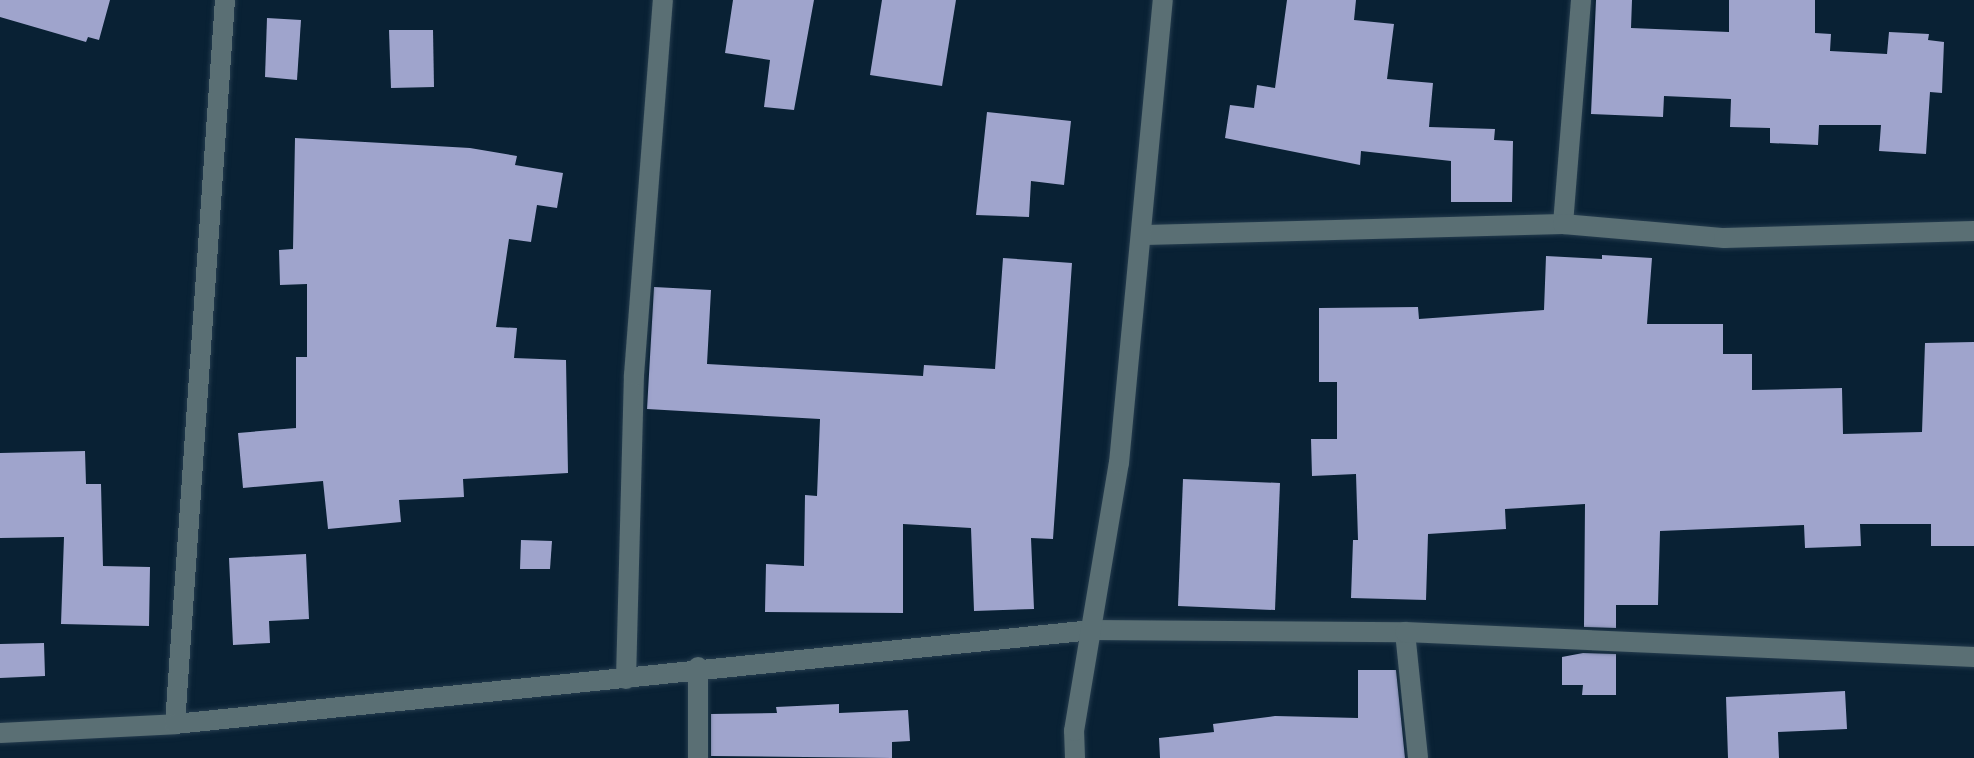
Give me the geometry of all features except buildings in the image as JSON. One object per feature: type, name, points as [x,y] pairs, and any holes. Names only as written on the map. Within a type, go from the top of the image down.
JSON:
[{"type":"street","points":[[175,724],[225,0]]},
{"type":"street","points":[[626,679],[634,375],[663,0]]},
{"type":"street","points":[[1075,758],[1074,731],[1119,463],[1145,235],[1163,0]]},
{"type":"street","points":[[1563,224],[1581,0]]},
{"type":"street","points":[[1145,235],[1563,224],[1724,238],[1974,231]]},
{"type":"street","points":[[0,733],[175,724],[626,679],[698,667],[1092,630],[1405,632],[1974,657]]},
{"type":"street","points":[[1405,632],[1418,758]]},
{"type":"street","points":[[698,667],[698,758]]}]
